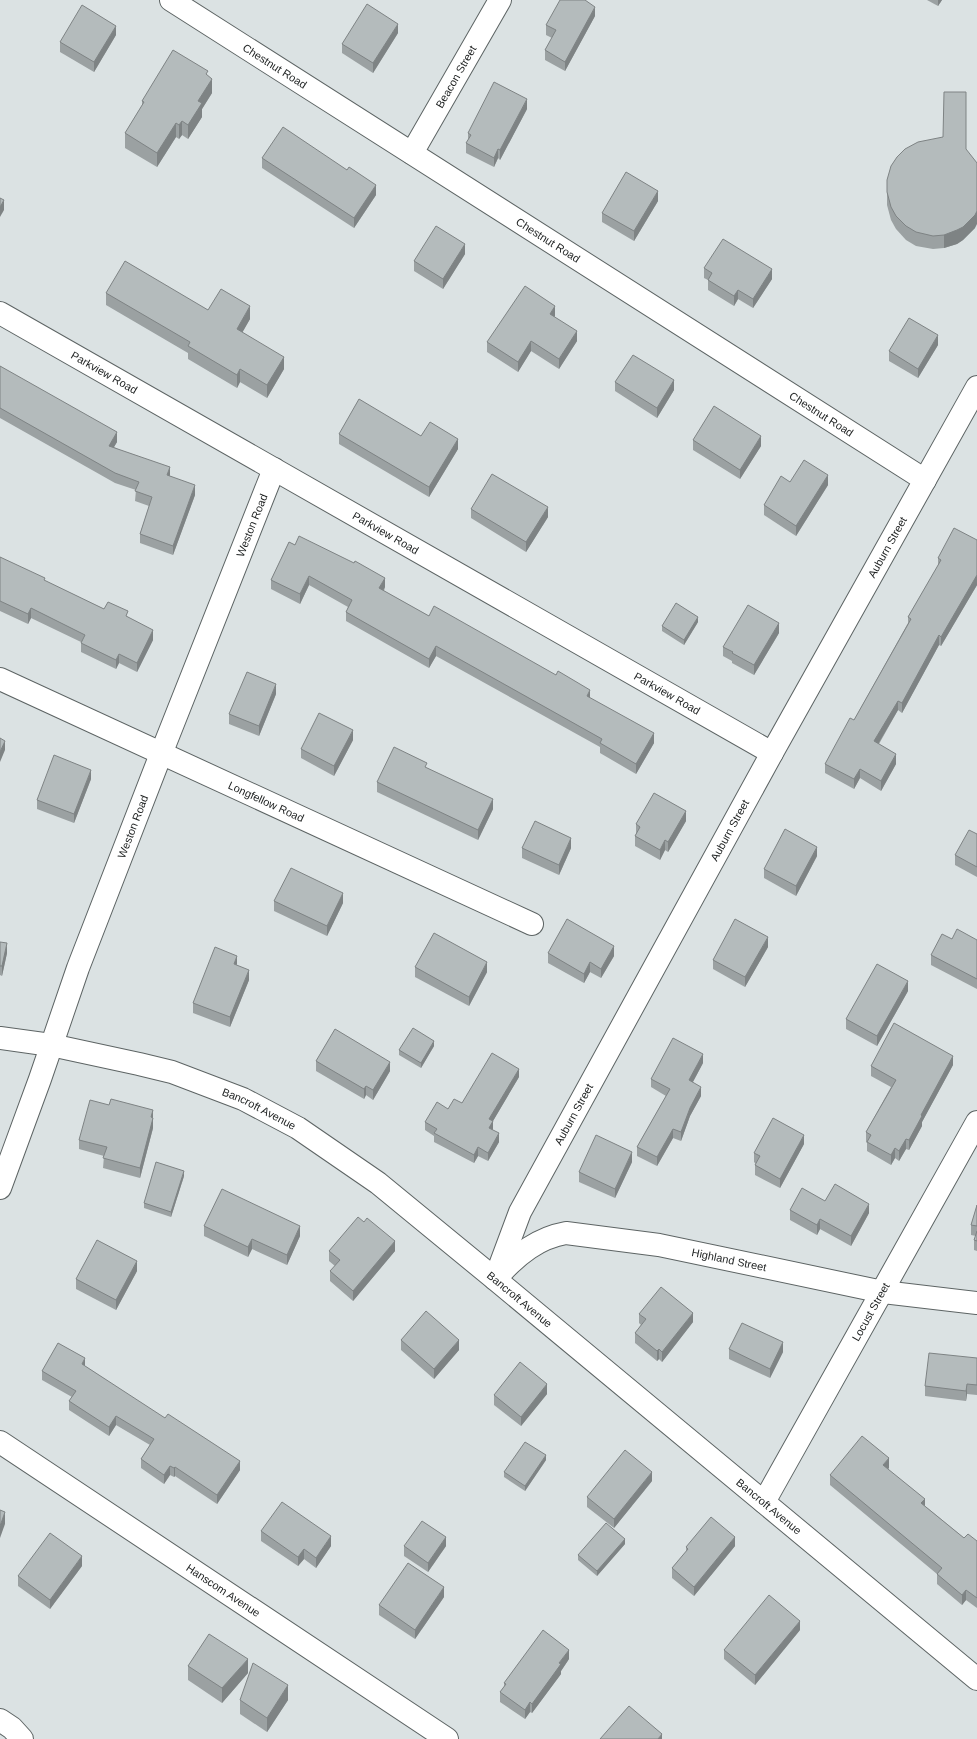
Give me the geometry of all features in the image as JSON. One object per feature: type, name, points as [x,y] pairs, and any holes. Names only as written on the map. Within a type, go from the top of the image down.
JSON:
[{"type":"street","name":"Chestnut Road","points":[[171,0],[925,480]]},
{"type":"street","name":"Beacon Street","points":[[412,153],[500,0]]},
{"type":"street","name":"Parkview Road","points":[[0,313],[772,753]]},
{"type":"street","name":"Auburn Street","points":[[495,1279],[520,1212],[772,753],[977,387]]},
{"type":"street","name":"Weston Road","points":[[0,1188],[78,968],[274,469]]},
{"type":"street","name":"Longfellow Road","points":[[0,679],[532,924]]},
{"type":"street","name":"Bancroft Avenue","points":[[0,1038],[51,1045],[172,1072],[243,1099],[298,1128],[378,1183],[977,1679]]},
{"type":"street","name":"Locust Street","points":[[764,1502],[977,1122]]},
{"type":"street","name":"Highland Street","points":[[495,1279],[510,1263],[530,1247],[553,1235],[566,1233],[659,1245],[883,1292],[977,1303]]},
{"type":"street","name":"Hanscom Avenue","points":[[0,1442],[447,1739]]},
{"type":"street","points":[[0,1720],[12,1728],[22,1739]]},
{"type":"building","points":[[560,0],[585,0],[595,7],[565,62],[545,50],[556,30],[546,25]]},
{"type":"building","points":[[367,4],[398,24],[373,63],[342,44]]},
{"type":"building","points":[[82,5],[116,26],[94,62],[60,42]]},
{"type":"building","points":[[173,50],[208,71],[206,74],[212,79],[198,101],[202,103],[188,125],[182,121],[179,125],[176,123],[157,153],[125,133],[144,102],[142,101]]},
{"type":"building","points":[[494,82],[527,99],[500,150],[498,149],[494,158],[466,143],[471,135],[468,133]]},
{"type":"building","points":[[944,92],[966,92],[966,149],[977,163],[977,211],[963,227],[944,235],[933,236],[916,232],[906,226],[896,216],[891,207],[887,192],[887,180],[891,166],[905,149],[918,142],[943,137]]},
{"type":"building","points":[[283,127],[347,170],[349,167],[376,185],[354,218],[262,158]]},
{"type":"building","points":[[626,172],[658,191],[634,231],[602,213]]},
{"type":"building","points":[[0,198],[4,200],[0,207]]},
{"type":"building","points":[[436,226],[465,244],[443,279],[414,261]]},
{"type":"building","points":[[723,239],[772,269],[753,299],[738,290],[734,296],[708,280],[712,273],[704,268]]},
{"type":"building","points":[[125,261],[208,310],[221,289],[250,306],[237,329],[284,357],[267,385],[240,369],[237,375],[188,346],[190,342],[106,293]]},
{"type":"building","points":[[525,286],[555,306],[550,314],[577,331],[559,359],[531,341],[518,362],[487,342]]},
{"type":"building","points":[[909,318],[938,335],[918,369],[889,351]]},
{"type":"building","points":[[633,355],[674,380],[657,408],[615,382]]},
{"type":"building","points":[[0,366],[117,432],[109,446],[170,467],[167,475],[195,485],[173,546],[140,534],[152,497],[135,491],[139,482],[115,473],[0,408]]},
{"type":"building","points":[[359,399],[421,436],[430,422],[458,439],[429,487],[339,434]]},
{"type":"building","points":[[714,406],[761,436],[740,470],[693,440]]},
{"type":"building","points":[[804,460],[828,475],[796,526],[764,505],[781,476],[790,482]]},
{"type":"building","points":[[492,474],[548,507],[526,542],[471,509]]},
{"type":"building","points":[[954,528],[977,540],[977,575],[941,637],[939,635],[902,703],[898,701],[874,741],[896,754],[881,781],[860,769],[854,779],[825,764],[850,718],[854,720],[911,619],[908,617],[941,560],[938,558]]},
{"type":"building","points":[[299,536],[354,563],[355,561],[385,578],[379,588],[429,616],[434,606],[556,675],[558,671],[590,690],[587,696],[654,733],[636,764],[600,743],[602,739],[436,646],[429,659],[346,612],[352,600],[309,576],[300,594],[271,580],[289,542],[295,545]]},
{"type":"building","points":[[0,557],[45,578],[44,580],[104,609],[108,602],[128,611],[126,616],[153,630],[137,663],[119,654],[116,660],[81,643],[85,635],[31,608],[28,614],[0,601]]},
{"type":"building","points":[[676,603],[698,617],[684,640],[662,626]]},
{"type":"building","points":[[748,605],[779,623],[754,665],[723,647]]},
{"type":"building","points":[[247,672],[276,684],[259,726],[229,714]]},
{"type":"building","points":[[319,713],[353,730],[334,766],[301,749]]},
{"type":"building","points":[[0,738],[5,741],[0,752]]},
{"type":"building","points":[[394,747],[427,763],[425,767],[493,799],[478,830],[377,782]]},
{"type":"building","points":[[54,755],[91,770],[74,814],[37,800]]},
{"type":"building","points":[[654,793],[686,811],[668,842],[665,840],[660,850],[635,836],[640,827],[636,824]]},
{"type":"building","points":[[535,821],[571,838],[559,865],[522,848]]},
{"type":"building","points":[[785,829],[817,847],[796,886],[764,869]]},
{"type":"building","points":[[969,830],[977,834],[977,867],[955,855]]},
{"type":"building","points":[[291,868],[343,893],[327,926],[274,901]]},
{"type":"building","points":[[567,919],[614,946],[601,969],[590,962],[584,974],[548,953]]},
{"type":"building","points":[[735,919],[768,937],[745,977],[713,960]]},
{"type":"building","points":[[957,929],[977,940],[977,979],[931,955],[942,934],[952,939]]},
{"type":"building","points":[[434,933],[487,962],[469,997],[415,967]]},
{"type":"building","points":[[0,942],[7,943],[2,966],[0,966]]},
{"type":"building","points":[[215,947],[237,956],[234,964],[249,970],[230,1017],[193,1003]]},
{"type":"building","points":[[877,964],[908,981],[877,1036],[846,1019]]},
{"type":"building","points":[[894,1023],[953,1056],[909,1140],[906,1139],[899,1151],[895,1148],[891,1155],[867,1142],[871,1135],[866,1132],[896,1080],[871,1066]]},
{"type":"building","points":[[413,1028],[434,1041],[421,1063],[399,1050]]},
{"type":"building","points":[[335,1029],[390,1062],[373,1090],[366,1086],[364,1089],[316,1061]]},
{"type":"building","points":[[673,1038],[703,1054],[689,1080],[701,1087],[690,1108],[681,1132],[673,1129],[657,1157],[637,1147],[670,1089],[651,1079]]},
{"type":"building","points":[[492,1053],[519,1069],[489,1119],[493,1121],[489,1128],[499,1133],[488,1153],[478,1147],[474,1155],[434,1133],[437,1129],[425,1122],[437,1102],[448,1109],[454,1099],[462,1103]]},
{"type":"building","points":[[111,1099],[153,1110],[151,1117],[153,1118],[140,1168],[103,1158],[107,1147],[79,1140],[90,1100],[109,1105]]},
{"type":"building","points":[[773,1118],[804,1135],[780,1179],[755,1165],[760,1156],[754,1153]]},
{"type":"building","points":[[596,1135],[632,1152],[615,1189],[579,1172]]},
{"type":"building","points":[[156,1162],[184,1171],[171,1212],[144,1203]]},
{"type":"building","points":[[835,1184],[869,1204],[851,1236],[820,1219],[817,1225],[790,1210],[802,1188],[825,1201]]},
{"type":"building","points":[[222,1189],[300,1226],[287,1255],[252,1239],[248,1247],[204,1226]]},
{"type":"building","points":[[977,1205],[977,1226],[971,1225]]},
{"type":"building","points":[[358,1217],[364,1222],[367,1218],[395,1241],[353,1291],[330,1271],[340,1260],[329,1251]]},
{"type":"building","points":[[977,1231],[977,1241],[974,1240]]},
{"type":"building","points":[[97,1240],[137,1261],[116,1300],[76,1279]]},
{"type":"building","points":[[661,1287],[693,1313],[662,1352],[659,1349],[657,1351],[635,1333],[646,1319],[639,1314]]},
{"type":"building","points":[[426,1311],[459,1340],[434,1369],[401,1340]]},
{"type":"building","points":[[742,1323],[783,1342],[770,1369],[729,1349]]},
{"type":"building","points":[[58,1343],[85,1358],[82,1364],[165,1418],[168,1414],[240,1461],[217,1495],[175,1467],[170,1466],[164,1475],[141,1459],[154,1439],[116,1416],[109,1427],[69,1401],[76,1391],[42,1371]]},
{"type":"building","points":[[929,1353],[977,1358],[977,1385],[967,1384],[966,1391],[925,1386]]},
{"type":"building","points":[[520,1362],[547,1384],[521,1417],[494,1395]]},
{"type":"building","points":[[862,1436],[889,1458],[883,1465],[925,1499],[921,1503],[964,1538],[968,1534],[977,1541],[977,1598],[966,1590],[962,1595],[937,1574],[942,1568],[830,1475]]},
{"type":"building","points":[[525,1442],[546,1455],[525,1486],[504,1472]]},
{"type":"building","points":[[625,1450],[652,1472],[614,1519],[587,1497]]},
{"type":"building","points":[[282,1502],[331,1536],[316,1558],[304,1549],[298,1557],[261,1531]]},
{"type":"building","points":[[0,1510],[5,1512],[0,1526]]},
{"type":"building","points":[[711,1517],[735,1537],[694,1587],[672,1568],[688,1549],[686,1547]]},
{"type":"building","points":[[422,1521],[446,1537],[428,1563],[404,1546]]},
{"type":"building","points":[[606,1523],[625,1539],[597,1571],[578,1555]]},
{"type":"building","points":[[50,1533],[82,1556],[50,1600],[18,1576]]},
{"type":"building","points":[[408,1563],[444,1587],[415,1630],[379,1605]]},
{"type":"building","points":[[769,1595],[800,1621],[755,1675],[724,1650]]},
{"type":"building","points":[[543,1630],[569,1650],[559,1663],[561,1664],[532,1704],[530,1702],[525,1710],[500,1692],[506,1684],[504,1683]]},
{"type":"building","points":[[209,1634],[248,1659],[222,1688],[188,1666]]},
{"type":"building","points":[[253,1663],[288,1685],[267,1718],[240,1700]]},
{"type":"building","points":[[629,1706],[662,1734],[658,1739],[600,1739]]}]
